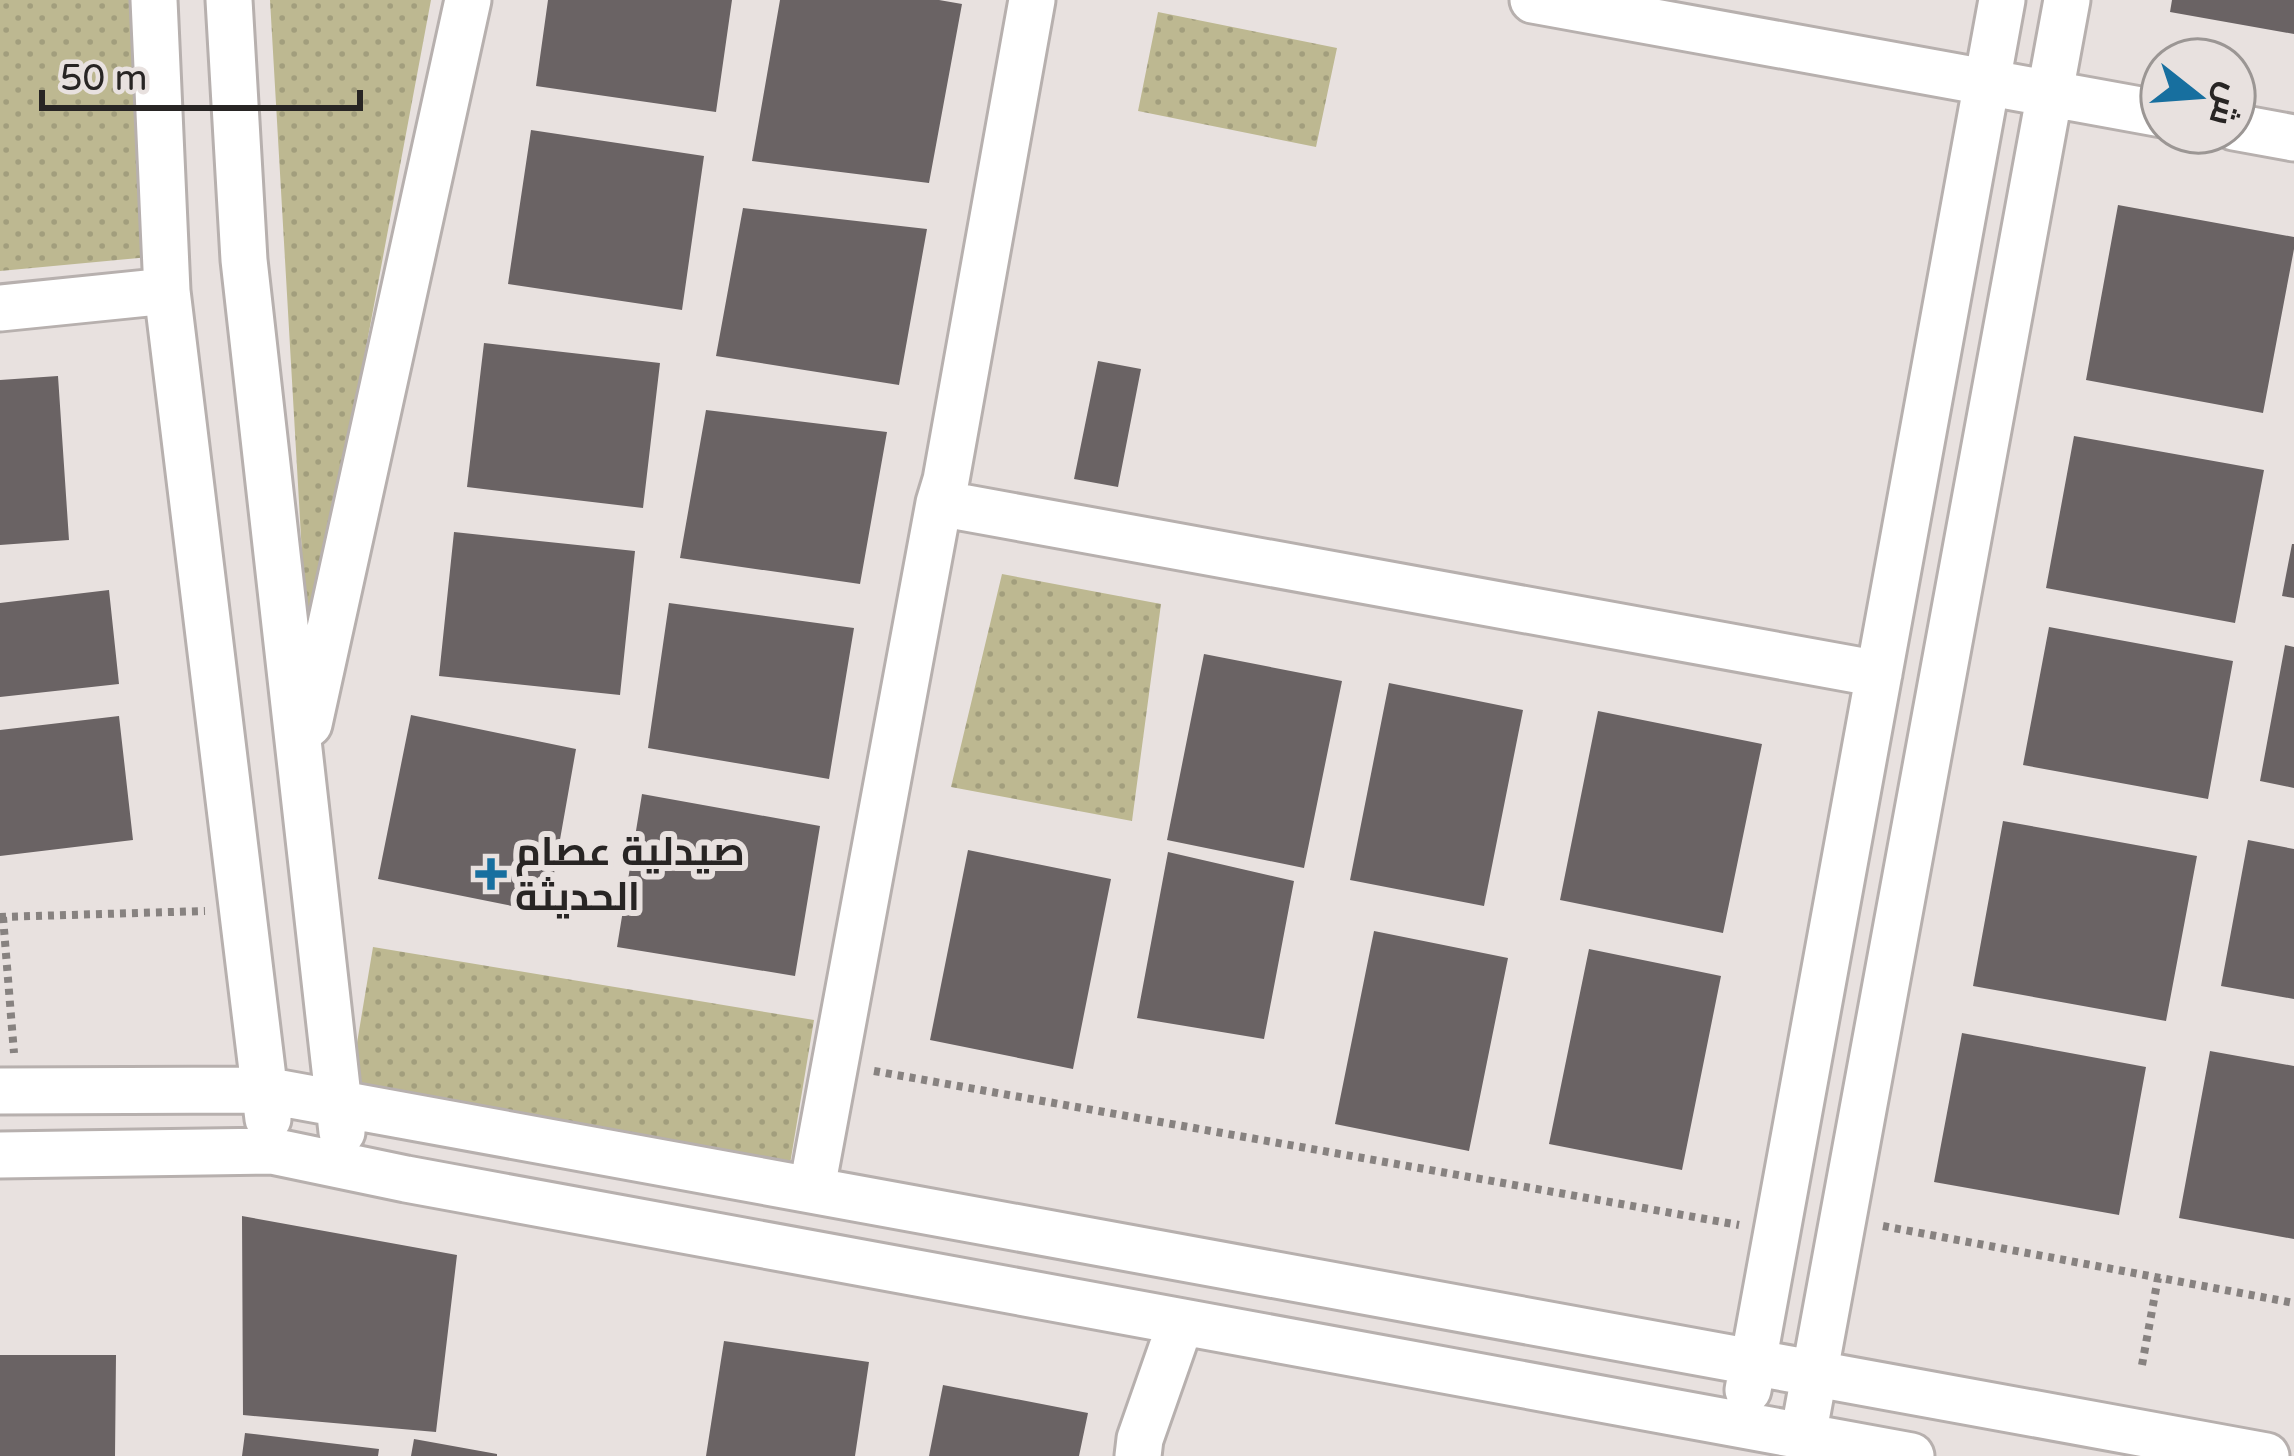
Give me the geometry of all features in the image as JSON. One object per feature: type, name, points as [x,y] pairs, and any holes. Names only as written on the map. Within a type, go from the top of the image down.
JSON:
[{"type":"street","points":[[154,0],[167,291],[272,1151]]},
{"type":"street","points":[[229,0],[244,260],[346,1165]]},
{"type":"street","points":[[301,760],[468,0]]},
{"type":"street","points":[[812,1188],[1032,0]]},
{"type":"street","points":[[1533,0],[2138,110]]},
{"type":"street","points":[[1742,1425],[2002,0]]},
{"type":"street","points":[[1803,1436],[2067,0]]},
{"type":"street","points":[[2258,131],[2294,138]]},
{"type":"street","points":[[0,308],[167,291]]},
{"type":"street","points":[[939,503],[1879,674]]},
{"type":"street","points":[[9,1090],[264,1090],[1753,1362],[2193,1449],[2266,1456]]},
{"type":"street","points":[[0,1155],[272,1151],[429,1184],[1911,1456]]},
{"type":"street","points":[[1138,1456],[1181,1322]]},
{"type":"path","points":[[9,1090],[1,917],[242,910]]},
{"type":"path","points":[[836,1064],[1776,1232]]},
{"type":"path","points":[[1844,1219],[2294,1303]]},
{"type":"path","points":[[2142,1365],[2158,1277]]},
{"type":"shaded area","points":[[0,0],[137,0],[160,256],[0,271]]},
{"type":"shaded area","points":[[270,0],[431,0],[308,658]]},
{"type":"shaded area","points":[[1158,12],[1337,48],[1316,147],[1138,111]]},
{"type":"shaded area","points":[[1002,574],[1161,604],[1132,821],[951,787]]},
{"type":"shaded area","points":[[373,947],[814,1020],[790,1164],[349,1091]]},
{"type":"building","points":[[548,0],[732,0],[716,112],[536,86]]},
{"type":"building","points":[[780,0],[962,4],[929,183],[752,161]]},
{"type":"building","points":[[2172,0],[2294,0],[2294,34],[2170,12]]},
{"type":"building","points":[[531,130],[704,156],[682,310],[508,284]]},
{"type":"building","points":[[2118,205],[2294,237],[2263,413],[2086,380]]},
{"type":"building","points":[[743,208],[927,229],[899,385],[716,356]]},
{"type":"building","points":[[484,343],[660,363],[643,508],[467,487]]},
{"type":"building","points":[[1098,361],[1141,369],[1118,487],[1074,479]]},
{"type":"building","points":[[58,376],[69,540],[0,545],[0,380]]},
{"type":"building","points":[[706,410],[887,432],[860,584],[680,558]]},
{"type":"building","points":[[2074,436],[2264,470],[2235,623],[2046,588]]},
{"type":"building","points":[[454,532],[635,551],[620,695],[439,676]]},
{"type":"building","points":[[2294,544],[2294,598],[2282,596]]},
{"type":"building","points":[[109,590],[119,684],[0,697],[0,603]]},
{"type":"building","points":[[669,603],[854,628],[829,779],[648,748]]},
{"type":"building","points":[[2049,627],[2233,661],[2208,799],[2023,765]]},
{"type":"building","points":[[2285,645],[2294,647],[2294,788],[2260,781]]},
{"type":"building","points":[[1204,654],[1342,681],[1304,868],[1167,840]]},
{"type":"building","points":[[1389,683],[1523,710],[1484,906],[1350,880]]},
{"type":"building","points":[[1598,711],[1762,744],[1723,933],[1560,900]]},
{"type":"building","points":[[411,715],[576,749],[547,913],[378,879]]},
{"type":"building","points":[[119,716],[133,840],[0,856],[0,730]]},
{"type":"building","points":[[642,794],[820,826],[795,976],[617,947]]},
{"type":"building","points":[[2003,821],[2197,856],[2166,1021],[1973,986]]},
{"type":"building","points":[[2248,840],[2294,849],[2294,999],[2221,986]]},
{"type":"building","points":[[968,850],[1111,879],[1073,1069],[930,1040]]},
{"type":"building","points":[[1168,852],[1294,881],[1264,1039],[1137,1018]]},
{"type":"building","points":[[1374,931],[1508,958],[1469,1151],[1335,1124]]},
{"type":"building","points":[[1589,949],[1721,976],[1682,1170],[1549,1144]]},
{"type":"building","points":[[1962,1033],[2146,1067],[2119,1215],[1934,1182]]},
{"type":"building","points":[[2210,1051],[2294,1066],[2294,1239],[2179,1218]]},
{"type":"building","points":[[242,1216],[457,1255],[436,1432],[243,1415]]},
{"type":"building","points":[[724,1341],[869,1362],[855,1456],[706,1456]]},
{"type":"building","points":[[0,1355],[116,1355],[115,1456],[0,1456]]},
{"type":"building","points":[[943,1385],[1088,1413],[1079,1456],[929,1456]]},
{"type":"building","points":[[245,1433],[379,1449],[378,1456],[242,1456]]},
{"type":"building","points":[[414,1439],[497,1454],[497,1456],[411,1456]]},
{"type":"place","name":"صيدلية عصام الحديثة","points":[[491,874]]}]
